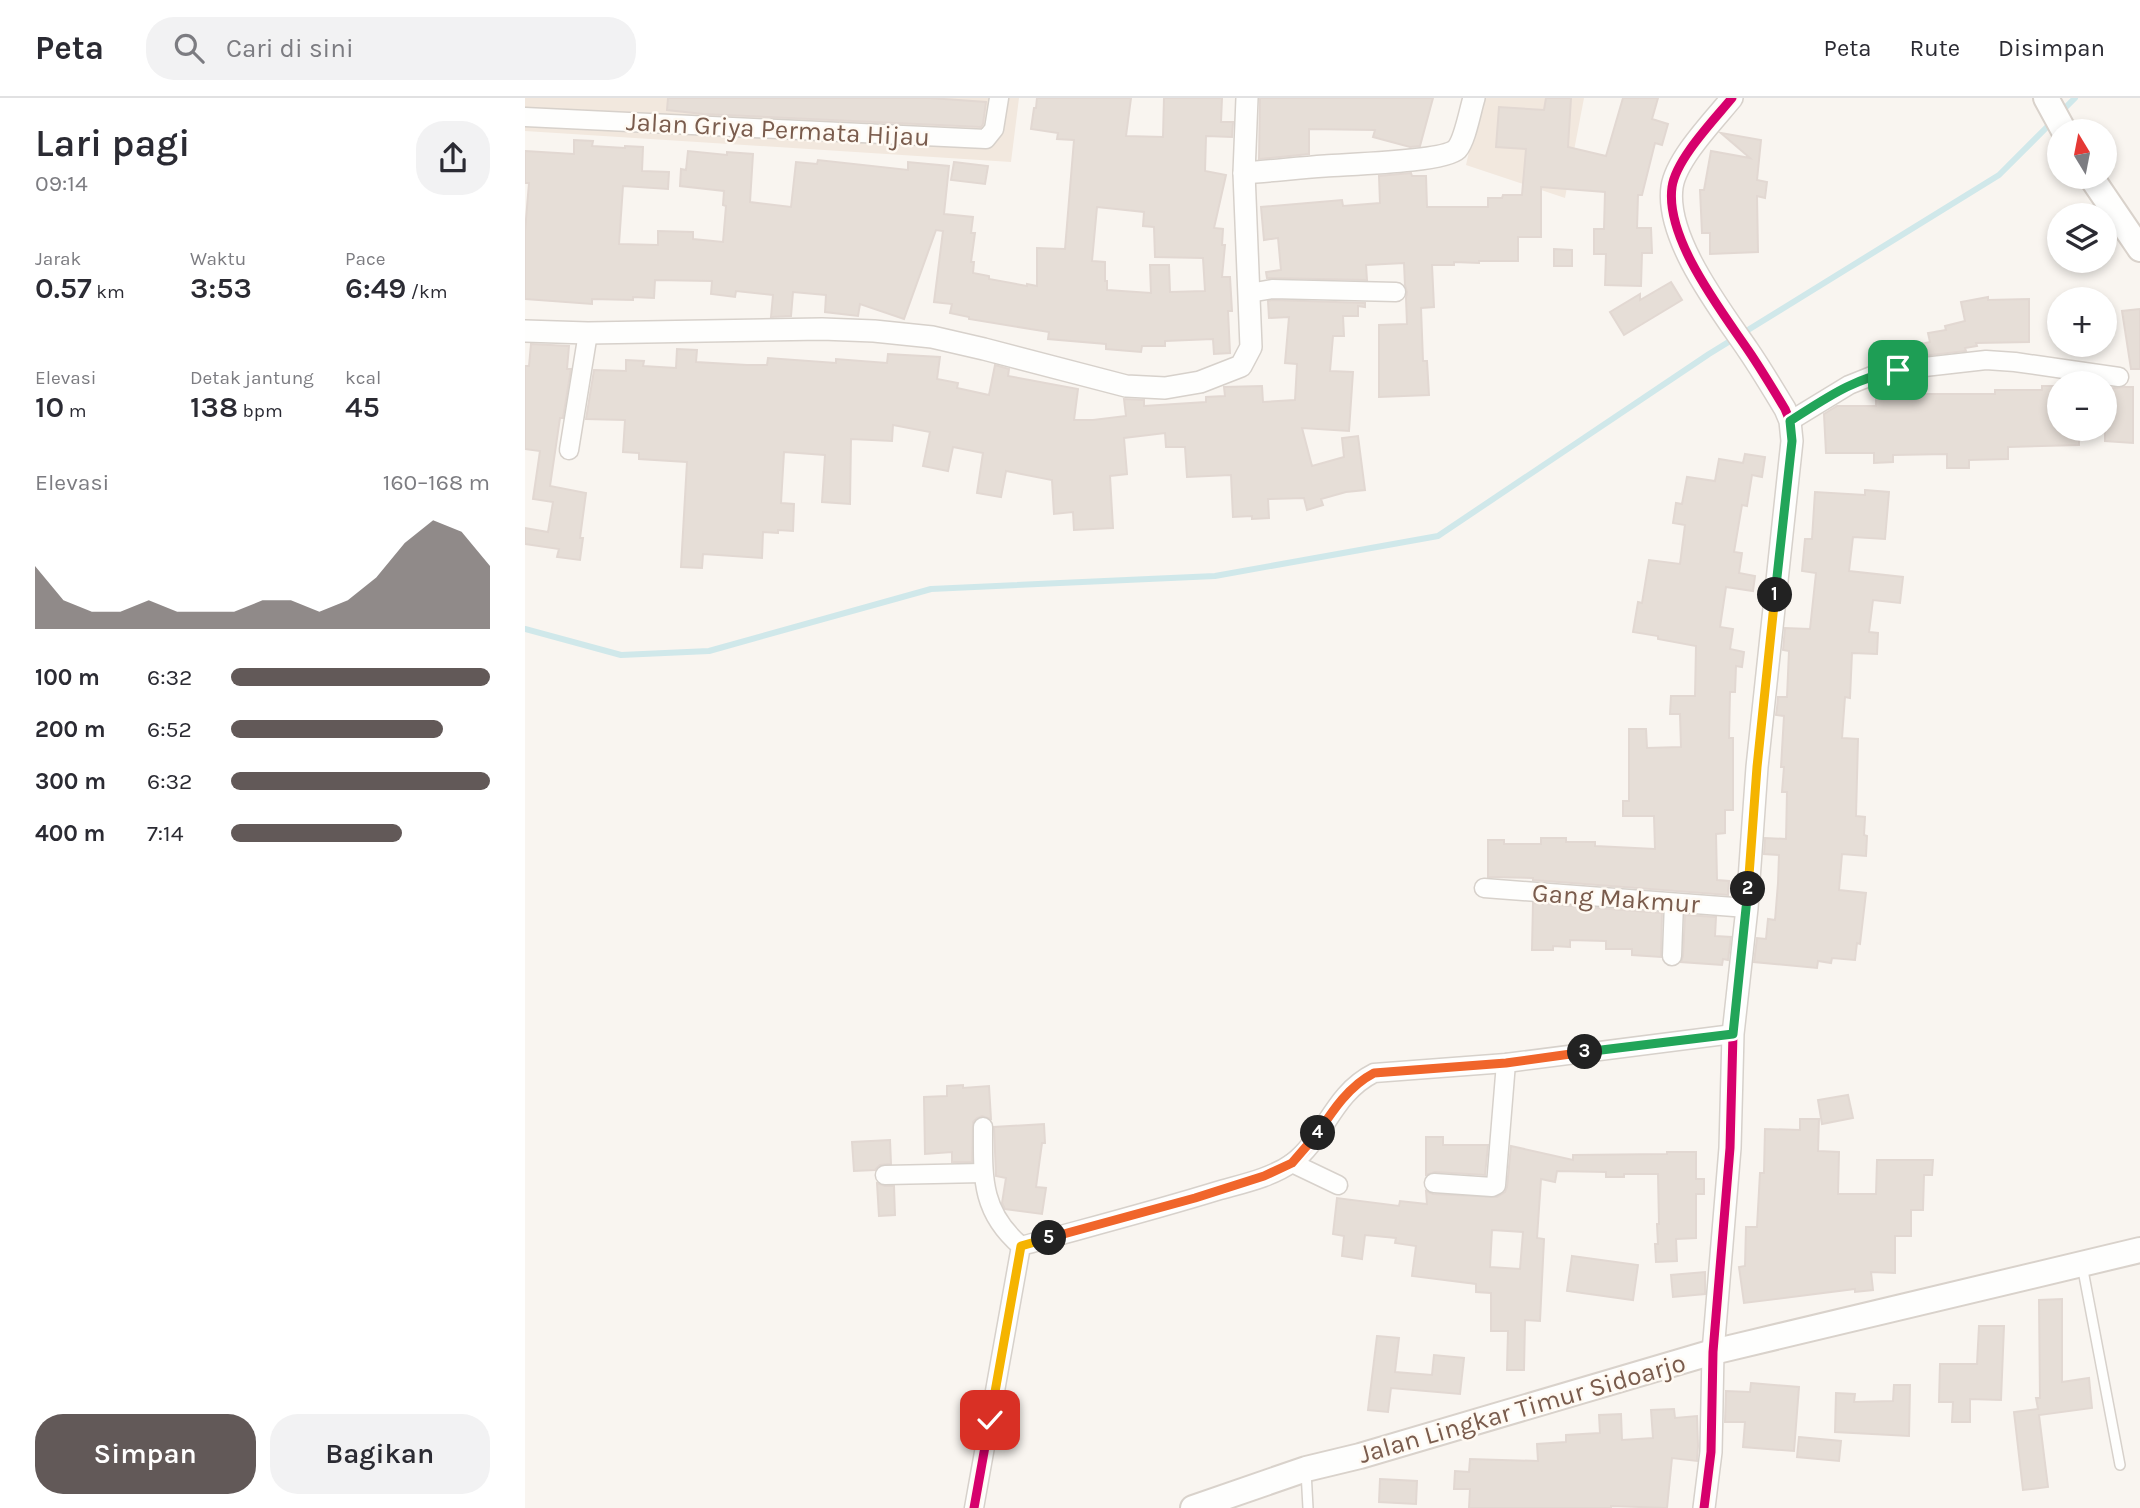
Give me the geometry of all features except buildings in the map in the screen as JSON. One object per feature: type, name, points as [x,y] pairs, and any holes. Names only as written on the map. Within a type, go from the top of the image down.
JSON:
[{"type":"main road","points":[[2046,98],[2057,119]]},
{"type":"main road","points":[[2098,189],[2140,249]]},
{"type":"main road","name":"Jalan Lingkar Timur Sidoarjo","points":[[1195,1508],[1232,1502],[1306,1469],[1360,1456],[1713,1352],[2140,1250]]},
{"type":"street","name":"Jalan Griya Permata Hijau","points":[[525,117],[986,139],[994,129],[999,98]]},
{"type":"street","points":[[525,331],[588,334],[874,331],[932,337],[1126,386],[1165,388],[1200,382],[1241,366],[1251,347],[1244,173],[1247,98]]},
{"type":"street","points":[[1244,173],[1400,162],[1451,154],[1459,148],[1463,139],[1474,98]]},
{"type":"street","points":[[1705,1508],[1711,1452],[1713,1352],[1730,1148],[1734,1025],[1747,908],[1757,767],[1792,441],[1788,415],[1692,264],[1677,227],[1672,200],[1672,185],[1678,170],[1696,141],[1732,98]]},
{"type":"street","points":[[1249,292],[1272,289],[1396,292]]},
{"type":"street","points":[[569,450],[588,334]]},
{"type":"street","points":[[1788,415],[1849,385],[1874,375],[1898,370],[1986,360],[2119,377]]},
{"type":"street","name":"Gang Makmur","points":[[1485,888],[1747,908]]},
{"type":"street","points":[[1672,956],[1674,903]]},
{"type":"street","points":[[1021,1246],[1195,1198],[1264,1176],[1292,1163],[1349,1091],[1374,1073],[1506,1063],[1734,1025]]},
{"type":"street","points":[[1434,1183],[1492,1187],[1496,1185],[1506,1063]]},
{"type":"street","points":[[983,1127],[983,1173],[988,1201],[1000,1225],[1021,1246]]},
{"type":"street","points":[[1292,1163],[1338,1185]]},
{"type":"street","points":[[885,1175],[983,1173]]},
{"type":"street","points":[[974,1508],[1021,1246]]},
{"type":"lane","points":[[2081,1264],[2120,1465]]},
{"type":"lane","points":[[1306,1469],[1308,1508]]},
{"type":"shaded area","points":[[525,98],[1019,98],[1011,162],[525,131]]},
{"type":"shaded area","points":[[1481,98],[1584,98],[1565,198],[1466,165]]},
{"type":"waterway","points":[[2062,111],[2075,98]]},
{"type":"waterway","points":[[525,629],[621,655],[709,651],[931,589],[1215,576],[1438,536],[1709,354],[1999,175],[2047,127]]},
{"type":"cycle path","points":[[1704,1508],[1711,1452],[1713,1352],[1730,1148],[1733,1034],[1747,908],[1757,767],[1792,441],[1790,421],[1785,409],[1697,272],[1677,228],[1672,207],[1672,187],[1681,164],[1732,98]]},
{"type":"cycle path","points":[[974,1508],[1021,1246],[1168,1206],[1275,1173],[1303,1153],[1338,1104],[1360,1082],[1374,1073],[1506,1063],[1733,1034]]},
{"type":"route","points":[[990,1420],[1021,1246],[1195,1198],[1264,1176],[1292,1163],[1349,1091],[1374,1073],[1506,1063],[1733,1034],[1747,908],[1757,767],[1792,441],[1790,421],[1849,385],[1874,375],[1898,370]]}]
